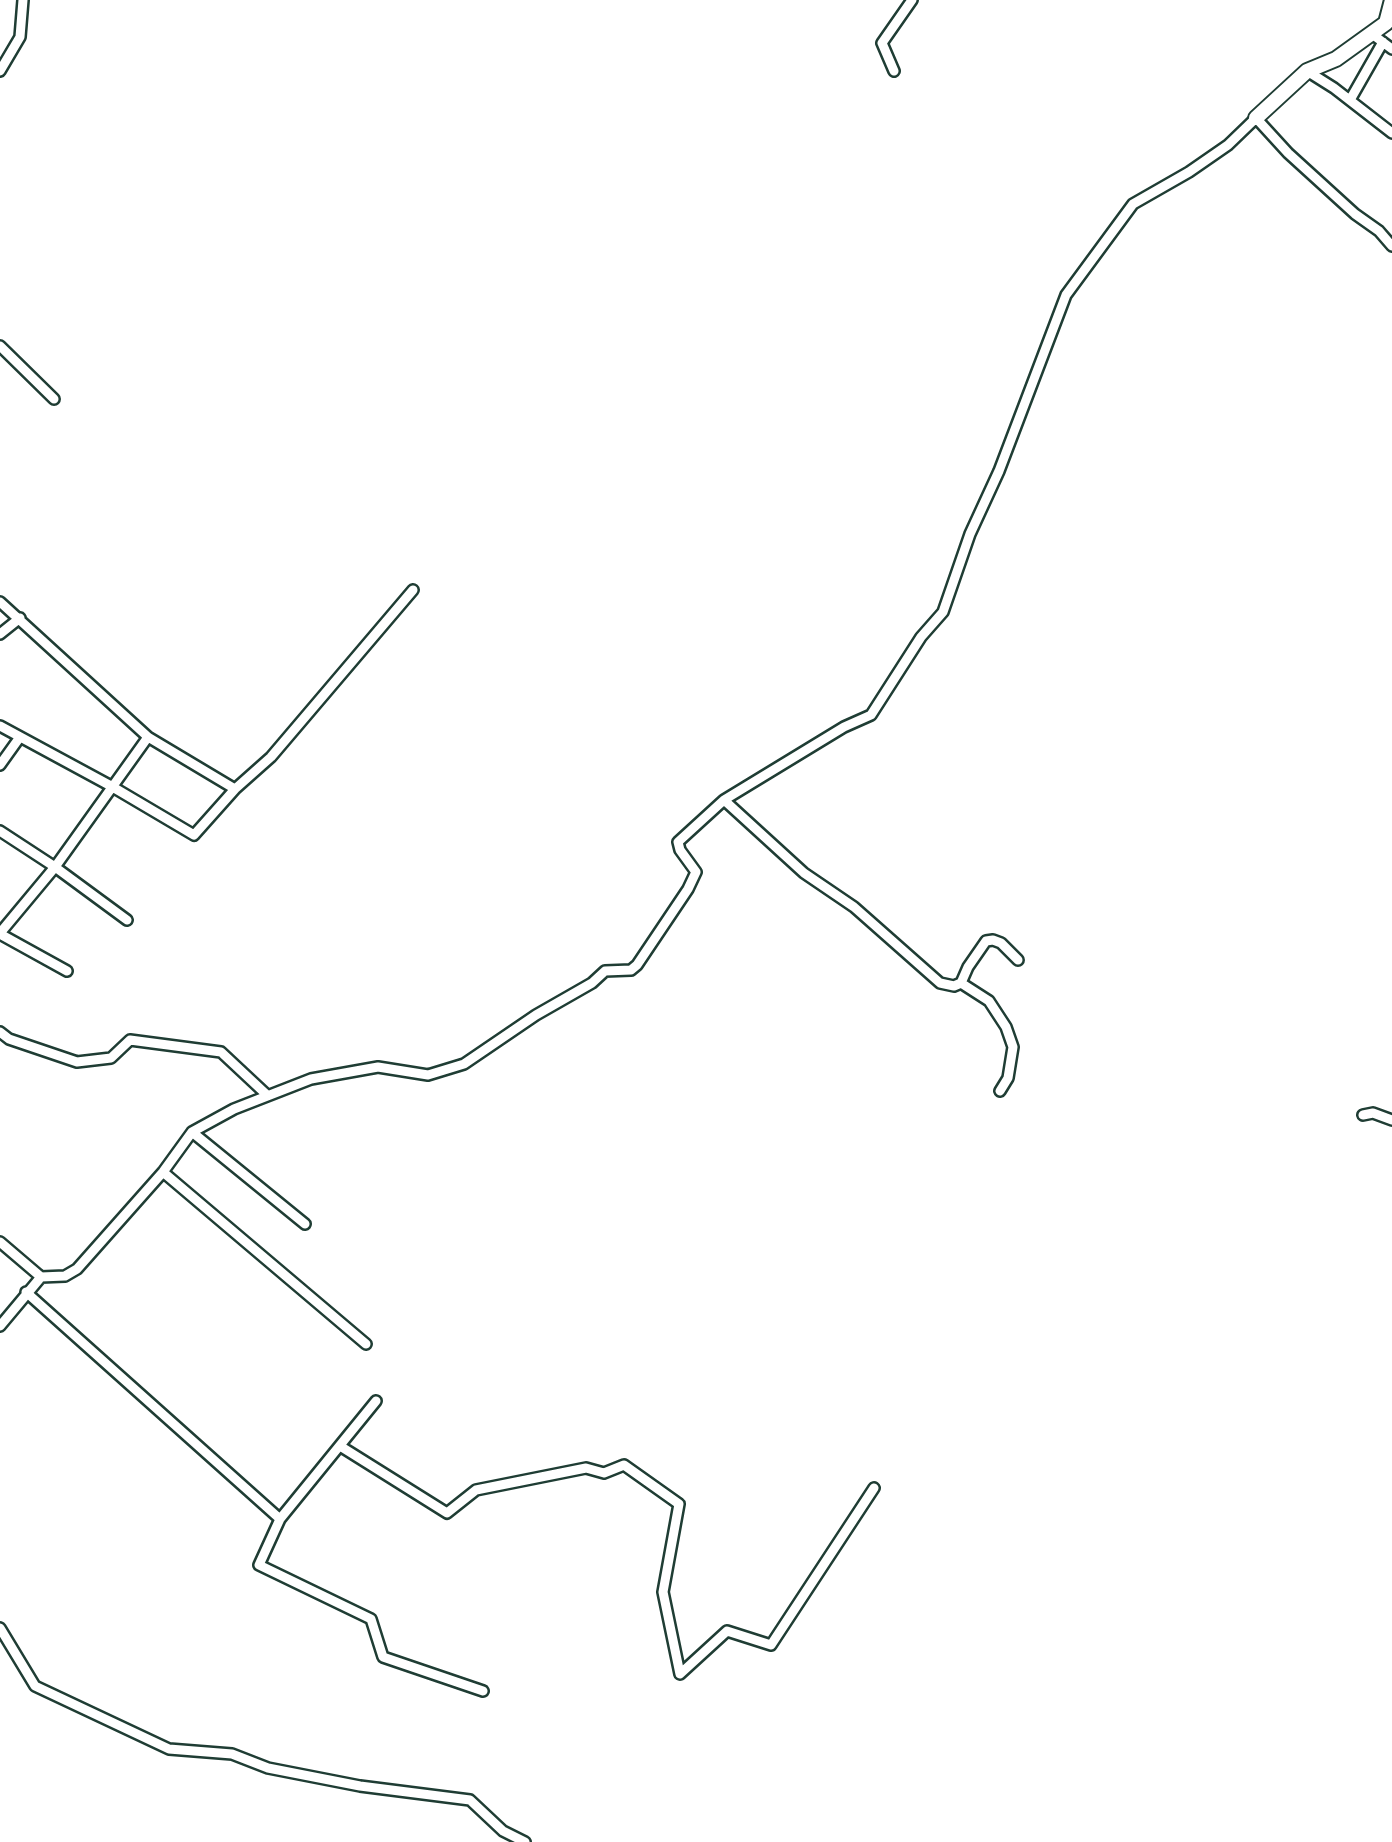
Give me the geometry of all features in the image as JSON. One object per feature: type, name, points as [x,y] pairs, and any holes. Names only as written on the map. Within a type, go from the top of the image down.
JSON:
[{"type":"street","points":[[0,71],[20,37],[23,0]]},
{"type":"street","points":[[894,71],[882,44],[912,0]]},
{"type":"street","points":[[1350,100],[1386,23],[1392,0]]},
{"type":"street","points":[[1377,38],[1392,49]]},
{"type":"street","points":[[0,1242],[40,1277],[65,1276],[77,1269],[163,1172],[192,1132],[234,1109],[311,1079],[378,1067],[428,1075],[464,1064],[536,1015],[592,983],[604,971],[631,970],[637,965],[688,889],[696,872],[680,850],[678,842],[724,800],[844,727],[871,715],[921,637],[943,612],[970,534],[999,471],[1066,295],[1133,204],[1189,172],[1228,145],[1307,71],[1377,38]]},
{"type":"street","points":[[1307,71],[1391,129]]},
{"type":"street","points":[[1256,118],[1288,153],[1355,214],[1379,231],[1392,246]]},
{"type":"street","points":[[0,346],[54,399]]},
{"type":"street","points":[[0,726],[111,786],[194,835],[235,789],[271,757],[413,590]]},
{"type":"street","points":[[0,602],[148,737],[235,789]]},
{"type":"street","points":[[0,634],[20,618]]},
{"type":"street","points":[[0,765],[20,737]]},
{"type":"street","points":[[67,971],[0,933],[55,867],[148,737]]},
{"type":"street","points":[[724,800],[804,873],[854,907],[940,983],[954,986],[961,983],[968,967],[986,941],[993,940],[1001,944],[1018,960]]},
{"type":"street","points":[[0,831],[55,867],[127,920]]},
{"type":"street","points":[[961,983],[989,1001],[1013,1047],[1008,1078],[1000,1091]]},
{"type":"street","points":[[0,1032],[9,1039],[77,1062],[111,1058],[130,1040],[221,1052],[267,1095]]},
{"type":"street","points":[[1363,1115],[1372,1113],[1392,1120]]},
{"type":"street","points":[[192,1132],[305,1224]]},
{"type":"street","points":[[163,1172],[366,1344]]},
{"type":"street","points":[[0,1326],[40,1277]]},
{"type":"street","points":[[26,1292],[280,1519]]},
{"type":"street","points":[[376,1401],[280,1519],[259,1565],[371,1619],[383,1657],[483,1691]]},
{"type":"street","points":[[340,1446],[447,1513],[476,1490],[586,1468],[604,1473],[624,1465],[679,1504],[663,1592],[680,1674],[727,1630],[771,1645],[874,1488]]},
{"type":"street","points":[[0,1628],[35,1686],[169,1749],[232,1754],[268,1768],[360,1786],[470,1800],[503,1831],[525,1842]]}]
